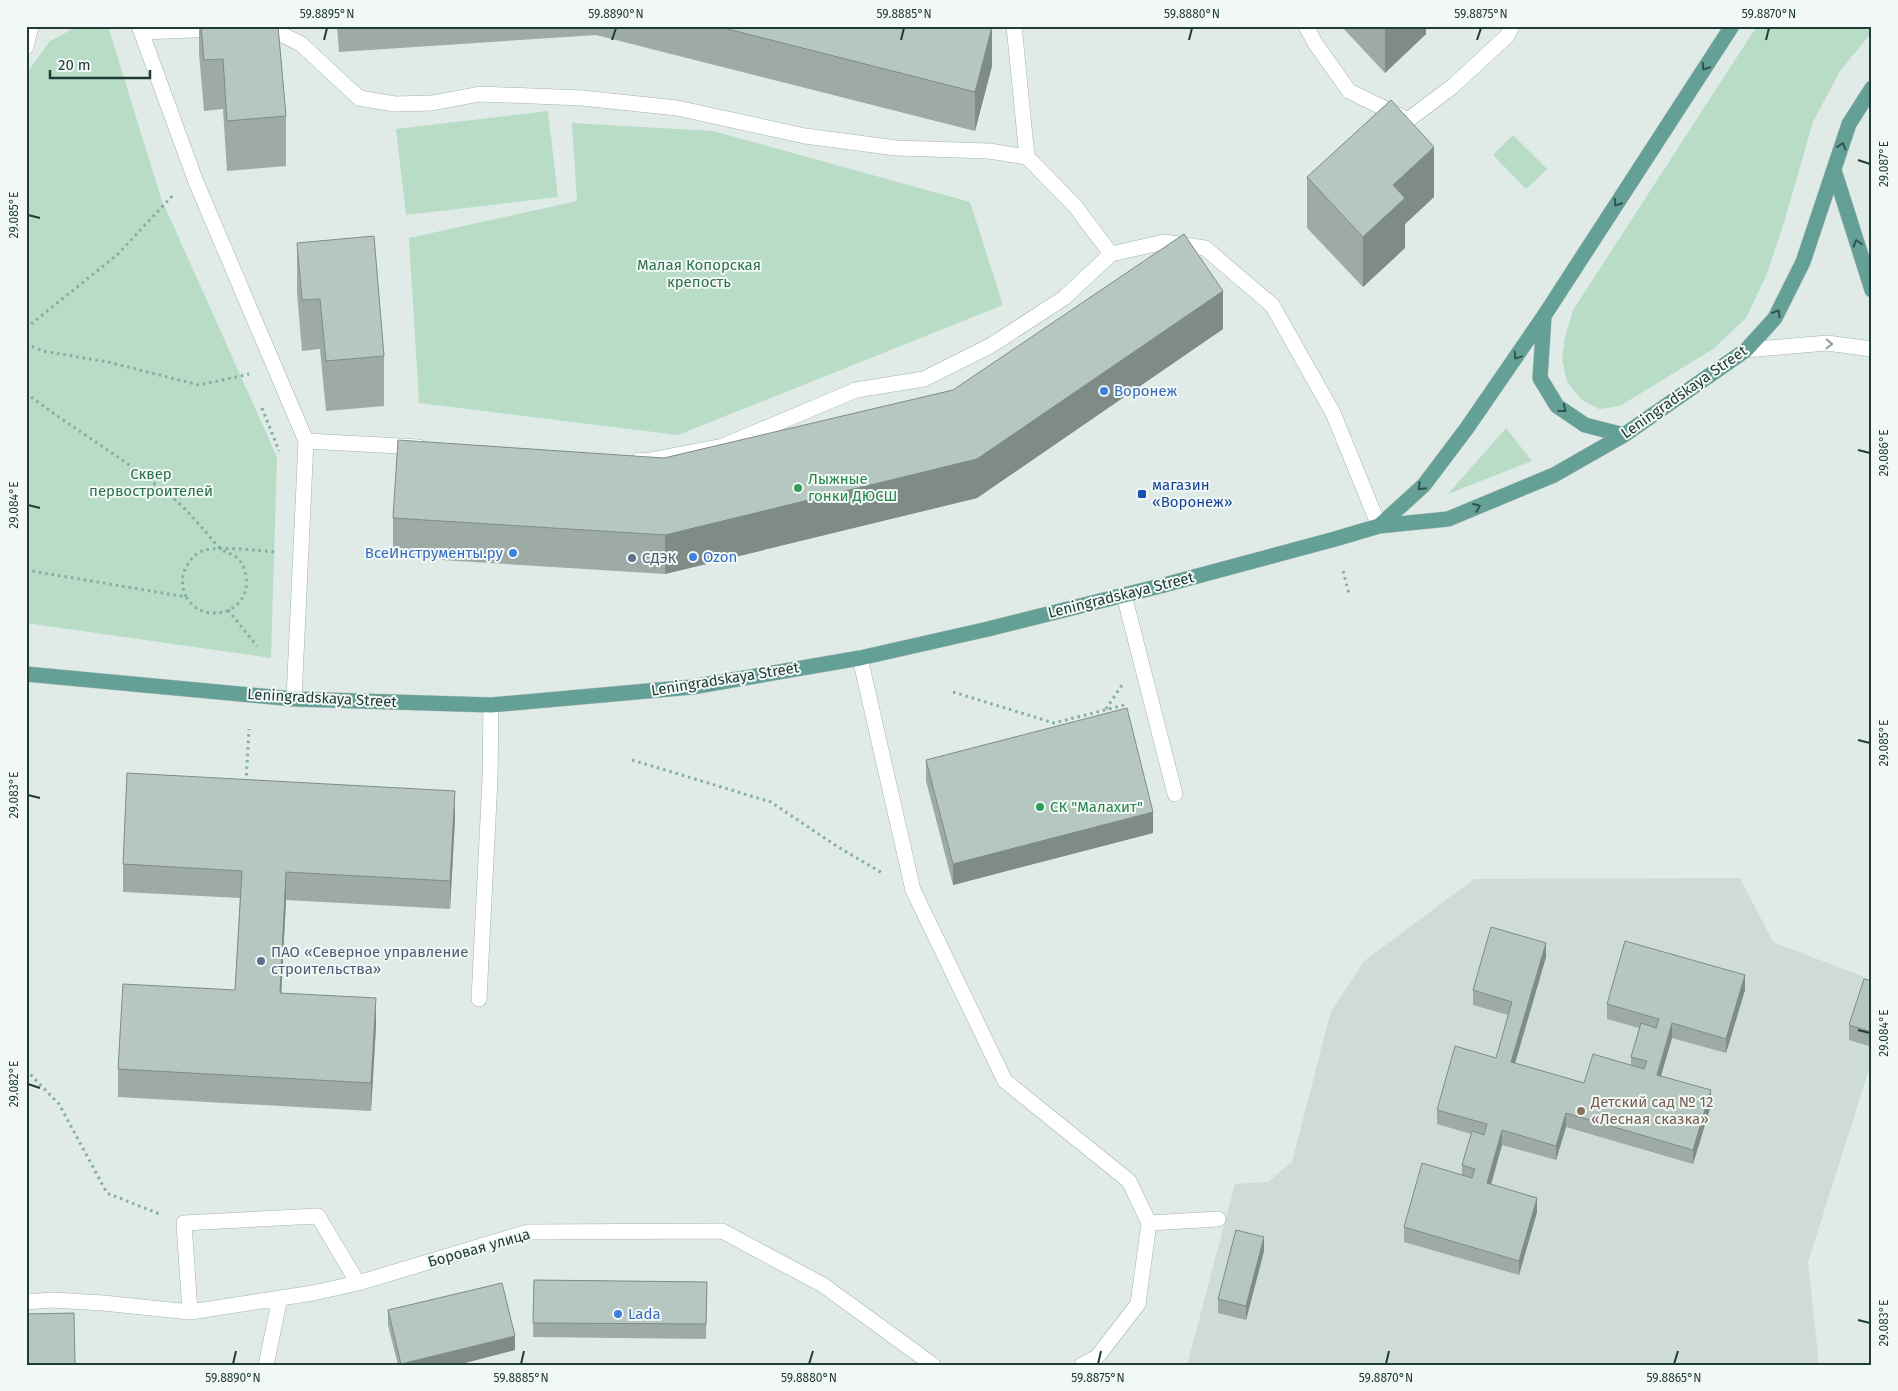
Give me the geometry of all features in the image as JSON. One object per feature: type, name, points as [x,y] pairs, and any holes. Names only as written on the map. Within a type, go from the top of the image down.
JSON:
[{"type":"main road","name":"Leningradskaya Street","points":[[1379,526],[1424,485],[1467,428],[1544,316],[1732,26]]},
{"type":"main road","name":"Leningradskaya Street","points":[[26,674],[294,699],[491,705],[692,688],[860,658],[988,629],[1124,595],[1379,526],[1448,519],[1554,475],[1624,435],[1746,350],[1775,318],[1803,262],[1849,124],[1872,88]]},
{"type":"main road","points":[[1834,170],[1872,290]]},
{"type":"main road","points":[[1544,316],[1540,378],[1557,406],[1585,425],[1624,435]]},
{"type":"street","points":[[26,47],[31,26]]},
{"type":"street","points":[[1014,26],[1027,158]]},
{"type":"street","points":[[1306,26],[1315,43],[1349,91],[1408,120],[1453,86],[1506,36],[1512,26]]},
{"type":"street","points":[[249,29],[269,28],[301,44],[360,98],[395,104],[432,103],[480,94],[582,98],[677,108],[814,137],[896,148],[989,152],[1027,158],[1075,206],[1111,254]]},
{"type":"street","points":[[229,29],[140,29],[196,182],[306,441],[294,699]]},
{"type":"street","points":[[625,460],[645,461],[723,446],[856,390],[924,379],[990,346],[1064,298],[1111,254],[1164,242],[1205,248],[1272,305],[1333,413],[1379,526]]},
{"type":"street","points":[[1746,350],[1828,343],[1872,349]]},
{"type":"street","points":[[306,441],[436,448]]},
{"type":"street","points":[[1124,595],[1175,794]]},
{"type":"street","points":[[860,658],[913,890],[1004,1081],[1129,1181],[1149,1224],[1138,1304],[1097,1358],[1082,1365]]},
{"type":"street","points":[[479,999],[490,779],[491,705]]},
{"type":"street","points":[[190,1312],[184,1223],[318,1216],[358,1283]]},
{"type":"street","points":[[1149,1224],[1218,1219]]},
{"type":"street","name":"Боровая улица","points":[[26,1302],[52,1300],[103,1303],[190,1312],[313,1293],[358,1283],[528,1232],[722,1231],[823,1285],[933,1365]]},
{"type":"street","points":[[266,1365],[280,1298]]},
{"type":"path","points":[[26,328],[117,255],[176,192],[180,201]]},
{"type":"path","points":[[26,344],[43,351],[108,362],[199,385],[249,374]]},
{"type":"path","points":[[245,365],[252,382]]},
{"type":"path","points":[[26,393],[134,467],[168,493],[196,520],[221,550],[239,560],[244,570],[246,581],[245,592],[241,600],[228,610],[218,613],[207,612],[196,607],[186,597],[182,587],[183,571],[192,558],[201,552],[214,549],[221,550],[278,552],[279,543]]},
{"type":"path","points":[[259,400],[280,453]]},
{"type":"path","points":[[26,570],[186,597]]},
{"type":"path","points":[[1343,571],[1349,594]]},
{"type":"path","points":[[228,610],[256,646]]},
{"type":"path","points":[[953,692],[1054,723],[1151,698]]},
{"type":"path","points":[[246,788],[250,729]]},
{"type":"path","points":[[632,760],[771,802],[838,847],[913,890]]},
{"type":"path","points":[[26,1070],[59,1104],[107,1193],[184,1223]]},
{"type":"shaded area","name":"Детский сад № 12 «Лесная сказка»","points":[[1740,878],[1773,942],[1872,980],[1872,1060],[1808,1262],[1819,1365],[1187,1365],[1235,1184],[1268,1182],[1292,1162],[1331,1011],[1364,961],[1474,879]]},
{"type":"green space","name":"Сквер первостроителей","points":[[78,26],[108,26],[161,198],[277,457],[271,658],[26,623],[26,74],[50,41]]},
{"type":"green space","points":[[1757,26],[1872,26],[1872,32],[1840,71],[1813,122],[1783,226],[1766,276],[1746,318],[1713,349],[1620,406],[1599,409],[1582,400],[1567,382],[1562,359],[1565,337],[1573,310]]},
{"type":"green space","points":[[548,111],[558,197],[406,215],[396,129]]},
{"type":"green space","name":"Малая Копорская крепость","points":[[572,123],[713,131],[970,202],[1003,305],[678,435],[419,403],[409,238],[577,201]]},
{"type":"green space","points":[[1513,135],[1547,169],[1526,189],[1493,155]]},
{"type":"green space","points":[[1506,428],[1532,461],[1448,494]]},
{"type":"building","points":[[201,26],[278,26],[286,116],[227,121],[223,59],[204,60]]},
{"type":"building","points":[[716,26],[989,26],[992,27],[975,92]]},
{"type":"building","points":[[1391,100],[1434,147],[1393,185],[1405,198],[1363,237],[1307,177]]},
{"type":"building","points":[[1184,234],[1223,291],[977,459],[665,535],[393,518],[398,440],[664,458],[953,390]]},
{"type":"building","points":[[374,236],[384,356],[326,361],[320,299],[302,300],[297,243]]},
{"type":"building","name":"СК \"Малахит\"","points":[[1127,708],[1153,812],[953,864],[926,760]]},
{"type":"building","name":"ПАО «Северное управление строительства»","points":[[127,773],[455,791],[450,881],[286,872],[280,993],[376,998],[371,1083],[118,1069],[123,984],[235,990],[242,871],[123,864]]},
{"type":"building","points":[[1491,927],[1546,943],[1511,1062],[1584,1083],[1593,1054],[1644,1069],[1647,1061],[1631,1057],[1641,1023],[1656,1028],[1659,1019],[1607,1004],[1625,941],[1745,975],[1726,1039],[1672,1023],[1657,1075],[1711,1090],[1693,1150],[1566,1113],[1556,1146],[1502,1130],[1487,1183],[1537,1198],[1519,1261],[1404,1227],[1422,1163],[1472,1178],[1475,1169],[1462,1165],[1472,1131],[1484,1135],[1487,1124],[1437,1110],[1455,1046],[1496,1058],[1512,1002],[1473,990]]},
{"type":"building","points":[[1864,979],[1872,981],[1872,1032],[1849,1025]]},
{"type":"building","points":[[1236,1230],[1264,1237],[1246,1306],[1218,1299]]},
{"type":"building","points":[[534,1280],[707,1282],[706,1324],[533,1323]]},
{"type":"building","points":[[502,1283],[515,1336],[401,1364],[388,1310]]},
{"type":"building","points":[[74,1313],[75,1365],[26,1365],[26,1314]]},
{"type":"place","name":"Воронеж","points":[[1104,391]]},
{"type":"place","name":"Лыжные гонки ДЮСШ","points":[[798,488]]},
{"type":"place","name":"магазин «Воронеж»","points":[[1142,494]]},
{"type":"place","name":"ВсеИнструменты.ру","points":[[513,553]]},
{"type":"place","name":"Ozon","points":[[693,557]]},
{"type":"place","name":"СДЭК","points":[[632,558]]},
{"type":"place","name":"СК \"Малахит\"","points":[[1040,807]]},
{"type":"place","name":"ПАО «Северное управление строительства»","points":[[261,961]]},
{"type":"place","name":"Детский сад № 12 «Лесная сказка»","points":[[1581,1111]]},
{"type":"place","name":"Lada","points":[[618,1314]]}]
